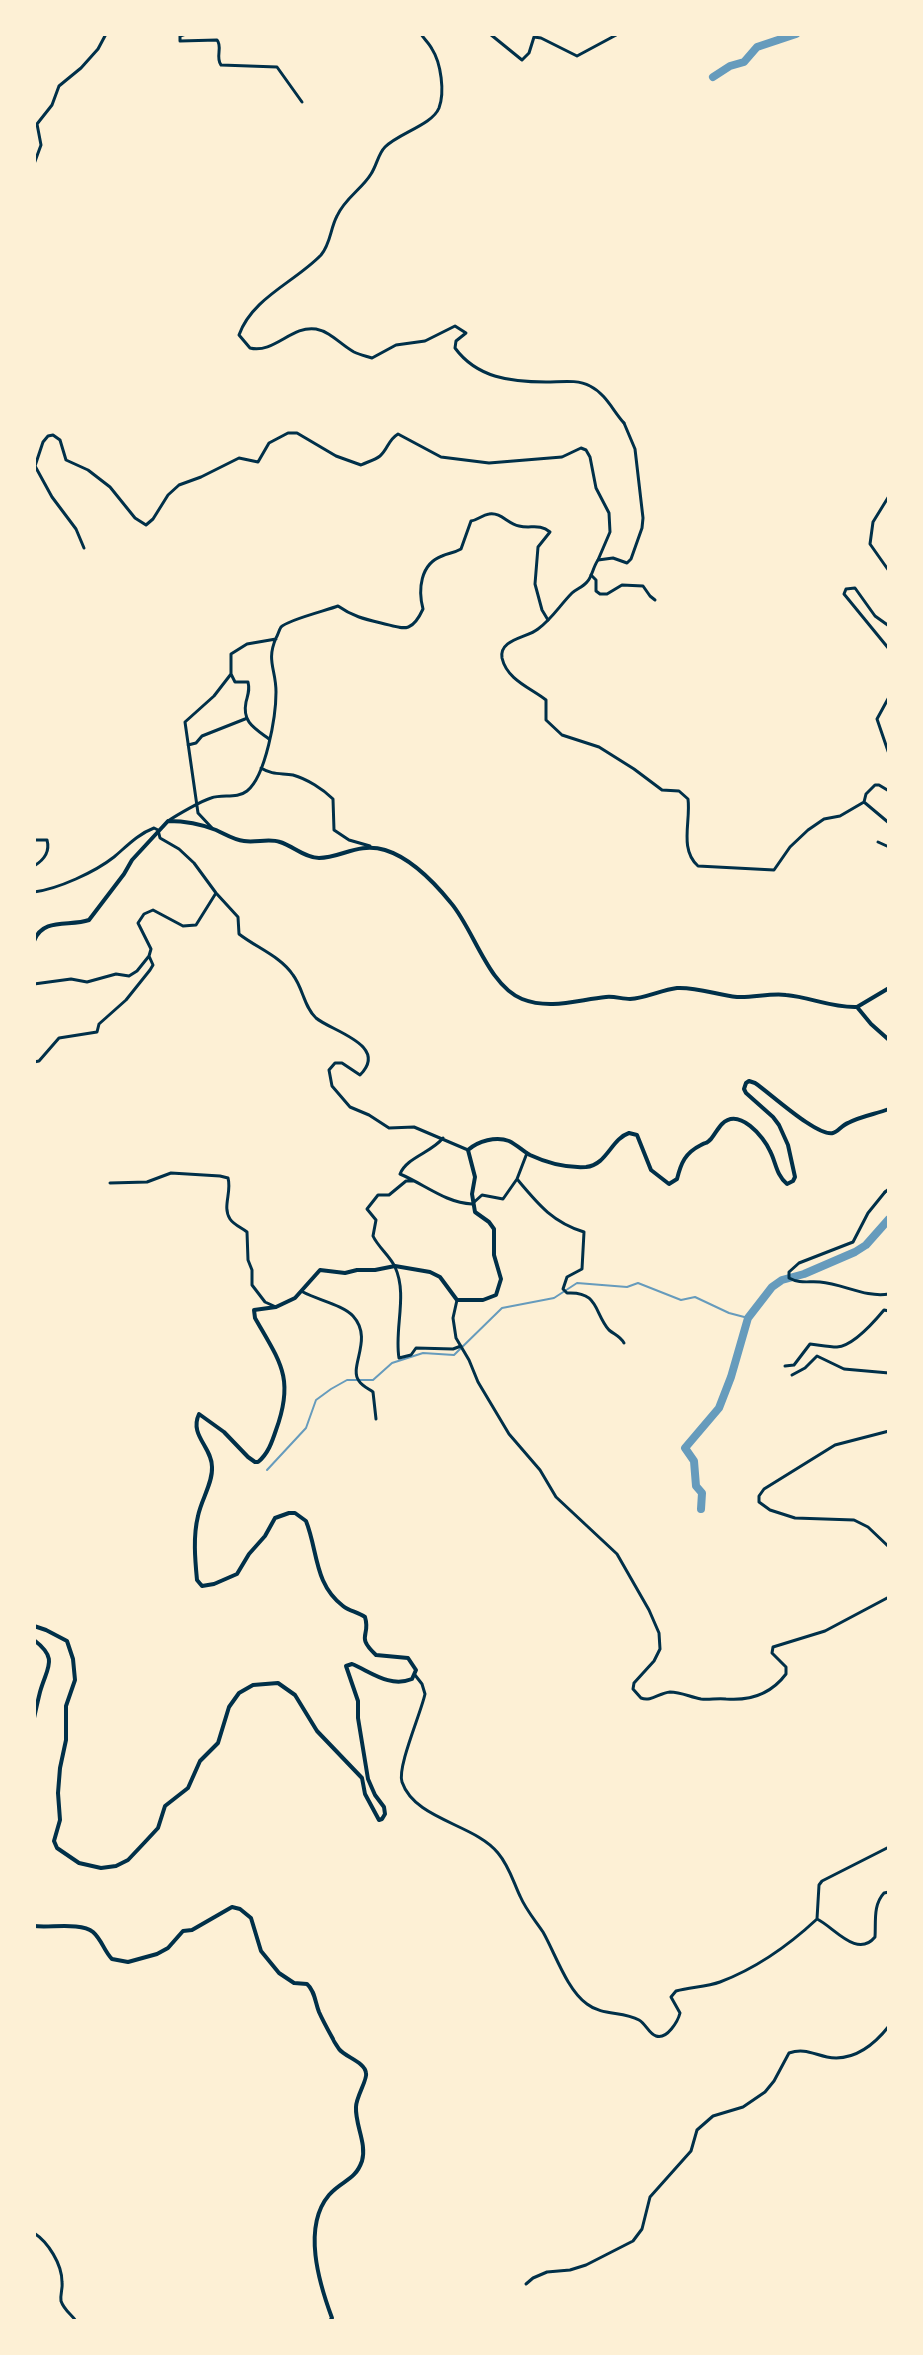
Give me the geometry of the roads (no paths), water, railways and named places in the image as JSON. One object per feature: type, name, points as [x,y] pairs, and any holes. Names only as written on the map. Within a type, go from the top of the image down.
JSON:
[{"type":"main road","points":[[34,941],[37,934],[52,924],[89,920],[158,830],[168,821],[182,821],[243,841],[277,841],[308,856],[320,858],[370,847],[400,857],[439,890],[466,923],[492,972],[505,989],[523,999],[548,1004],[573,1003],[608,996],[631,999],[676,988],[694,988],[737,997],[784,994],[840,1008],[857,1007],[889,988]]},
{"type":"main road","points":[[857,1007],[889,1040]]},
{"type":"main road","points":[[34,1626],[67,1641],[75,1669],[75,1680],[67,1699],[66,1740],[58,1793],[60,1820],[54,1841],[57,1848],[73,1860],[101,1868],[128,1860],[158,1828],[165,1806],[188,1788],[200,1761],[218,1743],[229,1707],[239,1693],[253,1685],[278,1683],[295,1695],[317,1731],[362,1778],[365,1794],[379,1820],[382,1819],[384,1807],[368,1779],[358,1701],[346,1666],[352,1664],[374,1676],[396,1682],[406,1682],[415,1675],[416,1670],[408,1658],[376,1655],[366,1645],[365,1617],[345,1608],[326,1589],[315,1559],[308,1524],[299,1514],[289,1513],[275,1518],[234,1575],[207,1586],[202,1586],[197,1580],[196,1522],[213,1466],[195,1422],[199,1414],[205,1416],[251,1460],[258,1462],[263,1459],[272,1440],[285,1400],[285,1382],[278,1357],[253,1313],[295,1298],[320,1270],[345,1273],[395,1266],[430,1272],[440,1277],[457,1300],[490,1298],[499,1290],[501,1279],[494,1255],[494,1229],[475,1212],[472,1204],[475,1177],[468,1150],[480,1143],[497,1139],[508,1141],[527,1153],[568,1167],[591,1166],[601,1161],[619,1138],[629,1133],[637,1135],[651,1170],[669,1184],[677,1179],[688,1153],[708,1142],[722,1123],[733,1120],[746,1123],[765,1142],[781,1179],[789,1183],[795,1177],[784,1135],[773,1117],[746,1093],[746,1083],[755,1083],[795,1116],[827,1133],[889,1109]]},
{"type":"main road","points":[[34,1640],[44,1647],[49,1657],[49,1669],[34,1718]]},
{"type":"main road","points":[[34,1926],[91,1929],[112,1959],[128,1962],[157,1954],[168,1948],[183,1931],[192,1930],[232,1907],[251,1918],[261,1951],[279,1973],[294,1983],[307,1984],[312,1988],[321,2016],[339,2049],[361,2065],[367,2076],[356,2104],[363,2157],[356,2175],[327,2197],[320,2209],[316,2228],[320,2286],[332,2318],[330,2321]]},
{"type":"street","points":[[34,164],[41,145],[37,124],[52,105],[59,86],[81,68],[98,49],[106,34]]},
{"type":"street","points":[[186,34],[180,36],[180,41],[217,40],[221,65],[277,67],[302,102]]},
{"type":"street","points":[[421,34],[439,66],[439,109],[427,121],[397,137],[380,153],[370,176],[346,200],[336,216],[324,251],[259,305],[239,335],[250,348],[261,350],[289,336],[315,329],[354,352],[372,358],[396,345],[425,341],[455,326],[466,333],[456,341],[455,348],[475,368],[504,379],[566,380],[590,386],[604,397],[632,439],[643,518],[631,559],[627,563],[613,558],[598,560]]},
{"type":"street","points":[[490,34],[522,60],[529,53],[534,37],[577,56],[618,34]]},
{"type":"street","points":[[84,548],[76,529],[52,497],[35,466],[48,436],[53,435],[60,440],[64,458],[69,463],[88,470],[120,498],[139,522],[146,525],[176,486],[239,458],[258,462],[269,443],[288,433],[297,433],[336,456],[361,465],[384,453],[390,439],[398,434],[441,457],[489,463],[562,457],[581,448],[590,457],[596,488],[609,513],[610,532],[589,582],[571,594],[564,605],[535,632],[508,643],[501,655],[516,679],[546,700],[546,720],[569,739],[599,747],[662,790],[679,791],[688,799],[686,840],[692,861],[698,866],[774,870],[790,847],[824,819],[840,816],[864,802],[866,794],[875,785],[889,791]]},
{"type":"street","points":[[889,496],[873,522],[870,544],[889,571]]},
{"type":"street","points":[[168,821],[211,798],[247,791],[261,768],[276,691],[270,652],[282,626],[338,606],[353,617],[403,630],[412,626],[423,609],[422,575],[442,555],[461,549],[471,521],[489,514],[517,526],[539,526],[550,532],[538,547],[535,584],[548,620]]},
{"type":"street","points":[[591,575],[600,594],[607,594],[622,585],[643,586],[655,600]]},
{"type":"street","points":[[889,626],[875,616],[855,588],[846,589],[844,594],[848,600],[889,649]]},
{"type":"street","points":[[269,739],[245,719],[250,687],[248,682],[235,682],[231,674],[231,654],[247,644],[276,639]]},
{"type":"street","points":[[213,829],[196,807],[185,722],[214,696],[231,674]]},
{"type":"street","points":[[889,697],[877,719],[889,754]]},
{"type":"street","points":[[188,745],[245,719]]},
{"type":"street","points":[[261,768],[269,773],[292,775],[321,788],[333,799],[334,830],[349,840],[370,847]]},
{"type":"street","points":[[864,802],[889,823]]},
{"type":"street","points":[[34,892],[98,868],[127,844],[154,828],[158,830],[160,838],[194,863],[238,917],[239,934],[252,945],[279,959],[291,972],[316,1018],[357,1040],[363,1047],[367,1061],[363,1073],[357,1075],[338,1062],[329,1070],[330,1082],[340,1097],[350,1107],[385,1126],[414,1127],[468,1150]]},
{"type":"street","points":[[34,840],[47,840],[49,846],[45,856],[34,866]]},
{"type":"street","points":[[878,842],[889,847]]},
{"type":"street","points":[[34,984],[71,979],[87,982],[116,974],[129,976],[137,971],[151,949],[138,923],[144,914],[153,910],[183,926],[196,925],[216,893]]},
{"type":"street","points":[[34,1062],[39,1061],[59,1038],[97,1032],[99,1024],[126,1000],[150,970],[153,965],[149,956]]},
{"type":"street","points":[[443,1138],[435,1147],[403,1166],[400,1174],[463,1204],[472,1204],[482,1195],[503,1199],[517,1179],[527,1153]]},
{"type":"street","points":[[110,1183],[147,1182],[171,1173],[228,1178],[227,1212],[232,1222],[247,1232],[252,1285],[265,1302],[276,1307]]},
{"type":"street","points":[[517,1179],[538,1204],[565,1226],[584,1232],[582,1269],[567,1277],[563,1289],[590,1299],[599,1308],[609,1329],[624,1343]]},
{"type":"street","points":[[414,1181],[406,1181],[389,1195],[378,1195],[367,1209],[376,1220],[373,1236],[395,1266],[402,1310],[397,1344],[399,1358],[411,1355],[416,1348],[453,1349],[461,1346]]},
{"type":"street","points":[[887,1191],[868,1213],[853,1242],[799,1263],[789,1272],[789,1278],[799,1283],[819,1282],[872,1295],[889,1294]]},
{"type":"street","points":[[303,1292],[346,1310],[356,1319],[362,1332],[356,1375],[359,1382],[373,1392],[376,1419]]},
{"type":"street","points":[[457,1300],[454,1331],[478,1382],[509,1434],[540,1470],[556,1497],[617,1554],[649,1610],[659,1633],[660,1649],[654,1661],[634,1683],[633,1689],[641,1698],[648,1700],[668,1692],[701,1699],[741,1700],[759,1696],[786,1674],[786,1667],[772,1653],[773,1647],[825,1631],[889,1597]]},
{"type":"street","points":[[785,1366],[794,1365],[810,1344],[846,1345],[868,1329],[884,1310],[889,1311]]},
{"type":"street","points":[[792,1375],[817,1356],[844,1369],[889,1373]]},
{"type":"street","points":[[889,1431],[835,1445],[764,1489],[759,1496],[759,1502],[770,1510],[795,1518],[854,1520],[868,1527],[889,1547]]},
{"type":"street","points":[[415,1675],[425,1694],[406,1756],[402,1781],[414,1798],[435,1816],[483,1840],[499,1855],[509,1869],[528,1912],[585,2004],[638,2019],[651,2033],[661,2037],[679,2017],[680,2013],[671,1997],[676,1991],[721,1982],[759,1965],[795,1940],[817,1919],[819,1885],[822,1881],[889,1847]]},
{"type":"street","points":[[817,1919],[852,1943],[869,1943],[875,1937],[875,1914],[879,1900],[889,1892]]},
{"type":"street","points":[[526,2284],[547,2272],[586,2265],[633,2241],[642,2229],[650,2197],[691,2151],[697,2130],[713,2116],[743,2107],[765,2092],[789,2053],[808,2050],[837,2058],[853,2055],[867,2048],[889,2026]]},
{"type":"street","points":[[34,2233],[49,2247],[54,2257],[61,2272],[60,2298],[76,2321]]},
{"type":"waterway","points":[[713,77],[730,66],[744,62],[757,47],[796,34]]},
{"type":"waterway","points":[[701,1509],[702,1493],[696,1486],[694,1461],[685,1448],[719,1408],[748,1318],[772,1287],[782,1280],[855,1252],[866,1245],[889,1219]]},
{"type":"waterway","points":[[267,1470],[306,1428],[316,1400],[331,1389],[347,1380],[373,1380],[392,1363],[423,1353],[454,1355],[502,1308],[554,1298],[577,1283],[627,1287],[638,1283],[681,1300],[695,1297],[748,1318]]}]
